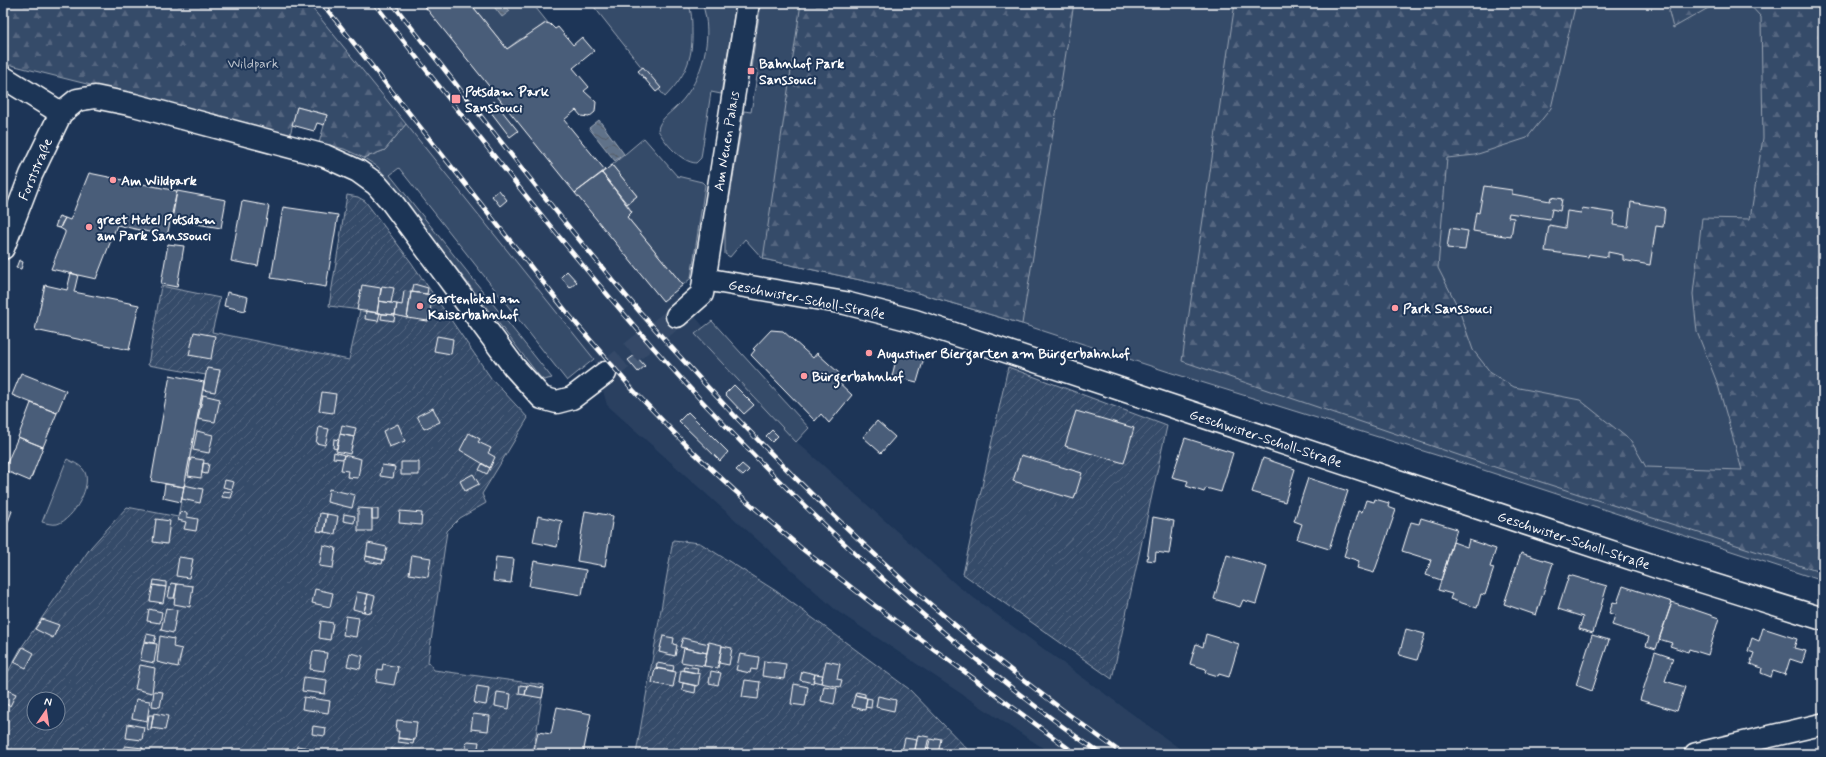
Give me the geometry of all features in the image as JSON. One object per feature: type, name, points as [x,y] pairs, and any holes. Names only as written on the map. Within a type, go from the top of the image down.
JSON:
[{"type":"street","name":"Am Neuen Palais","points":[[704,279],[748,3]]},
{"type":"street","points":[[3,77],[61,113],[77,100],[95,97],[134,105],[325,156],[358,170],[376,184],[392,201],[514,367],[542,398],[557,402],[572,398],[605,373]]},
{"type":"street","name":"Forststraße","points":[[3,248],[31,175],[61,113]]},
{"type":"street","points":[[677,316],[702,294],[704,279]]},
{"type":"street","name":"Geschwister-Scholl-Straße","points":[[704,279],[845,303],[915,321],[1669,571],[1823,618]]},
{"type":"street","points":[[1695,754],[1823,724]]},
{"type":"shaded area","points":[[308,3],[440,3],[798,443],[959,587],[1187,754],[1052,754],[837,611],[607,405],[594,359]]},
{"type":"green space","name":"Wildpark","points":[[3,3],[308,3],[406,124],[385,150],[364,158],[344,149],[319,143],[327,115],[297,107],[290,135],[11,65],[3,67]]},
{"type":"green space","points":[[470,3],[532,3],[548,23],[545,23],[524,39],[520,39],[507,49]]},
{"type":"green space","points":[[591,3],[688,3],[692,24],[691,51],[683,75],[665,97]]},
{"type":"green space","points":[[702,3],[736,3],[721,94],[711,92],[701,158],[696,163],[690,162],[679,156],[669,146],[658,130],[663,119],[687,94],[700,70],[704,56],[707,29]]},
{"type":"green space","name":"Park Sanssouci","points":[[761,3],[1823,3],[1823,581],[1465,464],[1172,373],[1022,324],[911,291],[763,259],[745,239],[730,257],[725,254],[725,226],[744,111],[751,112],[758,70],[751,68]]},
{"type":"green space","points":[[801,3],[1074,3],[1022,324],[911,291],[763,259]]},
{"type":"green space","points":[[1235,3],[1576,3],[1551,108],[1527,138],[1475,155],[1447,158],[1438,268],[1458,307],[1473,350],[1491,373],[1514,387],[1580,400],[1631,441],[1646,467],[1742,470],[1718,385],[1697,332],[1693,294],[1702,218],[1750,219],[1763,138],[1761,17],[1748,3],[1823,3],[1823,573],[1470,459],[1182,361]]},
{"type":"green space","points":[[1671,3],[1717,3],[1673,28],[1669,12]]},
{"type":"green space","points":[[406,124],[594,359],[567,381],[399,168],[390,175],[552,378],[544,380],[540,377],[378,167],[364,158],[385,150]]},
{"type":"green space","points":[[644,138],[677,176],[702,182],[705,185],[691,278],[683,285],[627,217],[632,212],[627,204],[637,196],[612,165]]},
{"type":"green space","points":[[347,195],[358,197],[365,201],[411,262],[491,378],[528,418],[482,494],[486,503],[460,518],[447,531],[428,662],[434,670],[544,685],[533,754],[3,754],[3,681],[21,648],[91,547],[127,507],[178,517],[206,375],[148,365],[161,286],[220,298],[212,332],[349,360],[360,310],[329,306]]},
{"type":"green space","points":[[712,321],[809,428],[796,442],[695,334]]},
{"type":"green space","points":[[1008,367],[1167,426],[1112,679],[963,574]]},
{"type":"green space","points":[[67,459],[83,469],[86,475],[84,492],[70,516],[63,521],[57,524],[42,522]]},
{"type":"green space","points":[[673,540],[700,543],[776,591],[909,689],[972,754],[636,754]]},
{"type":"water","points":[[491,3],[503,3],[510,11],[502,17]]},
{"type":"water","points":[[599,120],[624,154],[615,161],[589,128]]},
{"type":"building","points":[[422,3],[470,3],[507,49],[546,23],[550,24],[555,29],[558,27],[573,45],[582,37],[594,51],[573,68],[589,87],[584,91],[596,102],[595,112],[589,117],[581,116],[576,110],[564,120],[605,170],[575,193]]},
{"type":"building","points":[[643,67],[661,88],[656,92],[638,71]]},
{"type":"building","points":[[494,101],[518,131],[510,137],[487,107]]},
{"type":"building","points":[[297,107],[327,115],[324,125],[317,123],[314,131],[292,125]]},
{"type":"building","points":[[612,165],[637,196],[627,204],[602,173]]},
{"type":"building","name":"greet Hotel Potsdam am Park Sanssouci","points":[[89,173],[177,191],[167,236],[117,225],[96,279],[51,269],[65,233],[65,231],[60,228],[65,218],[70,220]]},
{"type":"building","points":[[602,173],[632,212],[627,217],[683,285],[663,301],[575,193]]},
{"type":"building","points":[[1484,186],[1512,190],[1512,194],[1550,201],[1551,197],[1562,199],[1560,211],[1552,209],[1550,219],[1509,213],[1508,217],[1514,218],[1511,237],[1473,231],[1476,212],[1479,213]]},
{"type":"building","points":[[499,190],[507,200],[500,206],[492,196]]},
{"type":"building","points":[[177,191],[226,200],[221,228],[172,220]]},
{"type":"building","points":[[242,201],[269,206],[258,266],[231,261]]},
{"type":"building","points":[[1631,202],[1665,208],[1663,227],[1656,226],[1650,265],[1623,260],[1623,255],[1608,252],[1608,257],[1589,254],[1588,257],[1545,251],[1549,225],[1565,228],[1567,211],[1581,213],[1582,208],[1615,213],[1613,225],[1628,227]]},
{"type":"building","points":[[283,207],[338,215],[326,287],[271,278]]},
{"type":"building","points":[[59,216],[65,218],[60,228],[55,227]]},
{"type":"building","points":[[1450,228],[1468,231],[1465,250],[1447,248]]},
{"type":"building","points":[[168,244],[184,246],[177,287],[161,284]]},
{"type":"building","points":[[19,260],[23,262],[21,269],[16,268]]},
{"type":"building","points":[[567,271],[577,282],[570,288],[561,277]]},
{"type":"building","name":"greet Hotel Potsdam am Park Sanssouci","points":[[71,273],[78,275],[74,292],[139,305],[129,350],[35,330],[45,285],[67,290]]},
{"type":"building","points":[[414,284],[428,288],[427,294],[412,292]]},
{"type":"building","points":[[362,285],[381,288],[377,313],[357,310]]},
{"type":"building","points":[[382,286],[394,288],[391,303],[379,301]]},
{"type":"building","points":[[404,291],[411,292],[407,318],[395,315],[397,304],[402,305]]},
{"type":"building","points":[[227,292],[248,297],[245,311],[224,306]]},
{"type":"building","name":"Gartenlokal am Kaiserbahnhof","points":[[411,292],[433,295],[428,321],[407,318]]},
{"type":"building","points":[[379,301],[397,304],[395,315],[377,313]]},
{"type":"building","points":[[366,311],[380,313],[378,321],[365,319]]},
{"type":"building","points":[[382,314],[395,315],[394,321],[381,319]]},
{"type":"building","name":"Bürgerbahnhof","points":[[771,330],[783,331],[813,358],[817,353],[839,373],[834,378],[852,395],[829,423],[821,414],[815,421],[751,355],[755,350],[753,349]]},
{"type":"building","points":[[194,332],[215,336],[211,359],[189,355]]},
{"type":"building","points":[[437,336],[453,339],[451,354],[434,351]]},
{"type":"building","points":[[898,352],[924,358],[917,382],[892,376]]},
{"type":"building","points":[[635,355],[645,366],[638,372],[628,360]]},
{"type":"building","points":[[207,368],[220,370],[215,392],[203,390]]},
{"type":"building","points":[[21,373],[66,391],[57,413],[12,395]]},
{"type":"building","points":[[170,375],[204,382],[184,487],[151,481]]},
{"type":"building","points":[[734,385],[754,405],[744,414],[725,394]]},
{"type":"building","points":[[322,392],[336,394],[333,413],[319,411]]},
{"type":"building","points":[[203,395],[220,399],[215,422],[198,419]]},
{"type":"building","points":[[31,403],[57,413],[43,447],[18,437]]},
{"type":"building","points":[[433,408],[440,422],[424,429],[417,416]]},
{"type":"building","points":[[1076,411],[1134,428],[1124,463],[1065,446]]},
{"type":"building","points":[[688,412],[728,452],[720,461],[679,421]]},
{"type":"building","points":[[877,421],[895,437],[881,453],[863,437]]},
{"type":"building","points":[[398,424],[405,441],[389,447],[383,431]]},
{"type":"building","points":[[342,425],[356,428],[354,437],[340,434]]},
{"type":"building","points":[[319,427],[329,429],[325,445],[316,443]]},
{"type":"building","points":[[772,430],[778,436],[772,442],[766,436]]},
{"type":"building","points":[[197,431],[213,435],[209,453],[193,450]]},
{"type":"building","points":[[469,433],[480,439],[478,442],[491,448],[488,453],[495,457],[490,468],[460,450]]},
{"type":"building","points":[[340,434],[354,437],[350,454],[336,451]]},
{"type":"building","points":[[18,437],[43,447],[30,481],[4,470]]},
{"type":"building","points":[[1185,438],[1233,453],[1221,492],[1206,488],[1204,492],[1186,486],[1188,481],[1172,477]]},
{"type":"building","points":[[334,439],[339,440],[337,449],[333,448]]},
{"type":"building","points":[[334,452],[344,455],[343,459],[333,458]]},
{"type":"building","points":[[344,455],[361,459],[358,478],[347,477],[348,471],[341,470]]},
{"type":"building","points":[[1021,455],[1082,473],[1074,499],[1013,481]]},
{"type":"building","points":[[191,458],[204,460],[201,478],[188,476]]},
{"type":"building","points":[[1263,458],[1295,469],[1285,502],[1252,492]]},
{"type":"building","points":[[401,462],[419,462],[419,475],[401,475]]},
{"type":"building","points":[[203,463],[209,464],[207,474],[202,473]]},
{"type":"building","points":[[482,464],[490,468],[487,474],[479,470]]},
{"type":"building","points":[[742,464],[749,470],[743,476],[736,470]]},
{"type":"building","points":[[382,465],[395,467],[393,478],[380,476]]},
{"type":"building","points":[[473,474],[479,484],[465,491],[460,481]]},
{"type":"building","points":[[1308,478],[1348,491],[1329,549],[1297,539],[1302,524],[1294,521]]},
{"type":"building","points":[[225,480],[234,482],[232,489],[223,487]]},
{"type":"building","points":[[165,484],[184,487],[181,502],[163,498]]},
{"type":"building","points":[[184,485],[203,489],[200,503],[182,499]]},
{"type":"building","points":[[329,489],[355,495],[352,508],[327,502]]},
{"type":"building","points":[[223,491],[233,492],[231,498],[222,497]]},
{"type":"building","points":[[1375,499],[1389,503],[1388,507],[1396,510],[1374,573],[1357,568],[1359,561],[1344,556],[1358,511],[1362,512],[1366,500],[1374,502]]},
{"type":"building","points":[[3,508],[12,511],[3,536]]},
{"type":"building","points":[[358,508],[372,509],[372,531],[358,531]]},
{"type":"building","points":[[372,509],[378,509],[378,519],[372,519]]},
{"type":"building","points":[[400,511],[422,513],[421,525],[399,523]]},
{"type":"building","points":[[585,511],[613,516],[605,566],[577,561]]},
{"type":"building","points":[[180,512],[187,513],[187,517],[198,519],[196,531],[184,529],[186,522],[178,520]]},
{"type":"building","points":[[320,513],[327,514],[324,532],[317,531]]},
{"type":"building","points":[[327,514],[338,516],[335,534],[324,532]]},
{"type":"building","points":[[344,514],[355,516],[354,523],[343,521]]},
{"type":"building","points":[[538,516],[562,521],[557,547],[533,542]]},
{"type":"building","points":[[1153,517],[1174,521],[1169,554],[1156,552],[1155,561],[1147,560]]},
{"type":"building","points":[[1421,518],[1457,529],[1441,580],[1426,575],[1431,560],[1402,551],[1411,522],[1419,524]]},
{"type":"building","points":[[156,519],[170,521],[167,544],[153,542]]},
{"type":"building","points":[[1469,540],[1496,549],[1490,567],[1494,568],[1485,595],[1481,594],[1477,608],[1450,599],[1452,594],[1438,590],[1453,542],[1467,547]]},
{"type":"building","points":[[368,543],[387,547],[384,560],[366,556]]},
{"type":"building","points":[[323,545],[336,548],[333,568],[319,566]]},
{"type":"building","points":[[1521,553],[1553,563],[1536,615],[1504,604]]},
{"type":"building","points":[[412,555],[431,558],[428,577],[409,574]]},
{"type":"building","points":[[1227,555],[1267,567],[1256,604],[1243,600],[1240,607],[1214,599]]},
{"type":"building","points":[[366,556],[383,560],[382,564],[365,561]]},
{"type":"building","points":[[179,557],[193,559],[189,578],[176,576]]},
{"type":"building","points":[[496,557],[514,559],[511,583],[493,581]]},
{"type":"building","points":[[534,561],[586,570],[582,595],[529,586]]},
{"type":"building","points":[[1569,575],[1607,586],[1593,633],[1579,629],[1583,617],[1558,609]]},
{"type":"building","points":[[154,580],[166,582],[166,587],[153,585]]},
{"type":"building","points":[[171,583],[177,584],[174,598],[168,598]]},
{"type":"building","points":[[177,584],[193,586],[190,607],[174,604]]},
{"type":"building","points":[[153,585],[166,587],[163,603],[150,601]]},
{"type":"building","points":[[1623,586],[1672,602],[1656,649],[1646,646],[1649,637],[1612,625],[1615,615],[1609,613],[1613,602],[1617,603]]},
{"type":"building","points":[[315,589],[333,593],[330,607],[312,603]]},
{"type":"building","points":[[357,592],[368,594],[364,612],[353,609]]},
{"type":"building","points":[[368,594],[375,596],[371,613],[364,612]]},
{"type":"building","points":[[1672,602],[1719,618],[1708,655],[1689,649],[1688,652],[1670,646],[1672,643],[1659,639]]},
{"type":"building","points":[[166,608],[177,610],[173,633],[161,630]]},
{"type":"building","points":[[149,609],[162,612],[160,623],[147,621]]},
{"type":"building","points":[[346,616],[359,618],[356,637],[343,635]]},
{"type":"building","points":[[42,619],[59,625],[53,638],[35,629]]},
{"type":"building","points":[[321,621],[333,623],[330,640],[319,638]]},
{"type":"building","points":[[1763,628],[1797,639],[1794,648],[1806,651],[1802,663],[1790,659],[1785,675],[1773,671],[1771,677],[1761,673],[1762,668],[1750,664],[1754,653],[1748,651],[1752,638],[1759,641]]},
{"type":"building","points":[[1406,629],[1425,634],[1417,660],[1399,655]]},
{"type":"building","points":[[147,634],[156,636],[154,643],[145,641]]},
{"type":"building","points":[[1206,634],[1239,644],[1229,677],[1219,674],[1218,676],[1205,672],[1206,669],[1190,664],[1196,644],[1203,647]]},
{"type":"building","points":[[1592,635],[1609,640],[1592,691],[1576,685]]},
{"type":"building","points":[[160,636],[174,639],[173,647],[182,649],[178,667],[157,662]]},
{"type":"building","points":[[663,636],[674,638],[673,644],[677,645],[675,656],[659,652]]},
{"type":"building","points":[[683,638],[709,644],[707,653],[680,647]]},
{"type":"building","points":[[144,642],[157,644],[154,663],[140,660]]},
{"type":"building","points":[[709,642],[722,645],[718,668],[704,666]]},
{"type":"building","points":[[722,646],[732,648],[729,665],[719,663]]},
{"type":"building","points":[[23,647],[34,653],[26,668],[14,662]]},
{"type":"building","points":[[684,648],[707,653],[704,666],[681,662]]},
{"type":"building","points":[[313,651],[327,653],[324,671],[310,669]]},
{"type":"building","points":[[1655,652],[1673,658],[1665,681],[1685,687],[1677,711],[1640,700]]},
{"type":"building","points":[[350,653],[363,656],[360,669],[347,666]]},
{"type":"building","points":[[740,654],[759,657],[757,670],[751,669],[750,673],[736,670]]},
{"type":"building","points":[[764,661],[786,664],[784,679],[762,676]]},
{"type":"building","points":[[826,661],[840,664],[837,679],[842,680],[840,687],[821,683]]},
{"type":"building","points":[[657,663],[674,666],[673,671],[656,668]]},
{"type":"building","points":[[383,664],[398,667],[394,685],[376,682],[378,669],[382,670]]},
{"type":"building","points":[[140,665],[155,668],[152,693],[135,689]]},
{"type":"building","points":[[684,666],[698,668],[697,673],[683,670]]},
{"type":"building","points":[[655,668],[676,672],[673,687],[652,683]]},
{"type":"building","points":[[681,670],[700,674],[698,686],[679,682]]},
{"type":"building","points":[[711,671],[721,673],[718,685],[709,683]]},
{"type":"building","points":[[802,671],[815,674],[813,683],[800,680]]},
{"type":"building","points":[[815,674],[823,675],[821,683],[813,681]]},
{"type":"building","points":[[304,677],[327,680],[325,694],[302,691]]},
{"type":"building","points":[[745,680],[760,682],[758,699],[742,697]]},
{"type":"building","points":[[683,683],[696,686],[695,693],[682,690]]},
{"type":"building","points":[[794,684],[808,687],[805,706],[791,704]]},
{"type":"building","points":[[520,685],[527,686],[525,695],[519,694]]},
{"type":"building","points":[[527,685],[544,688],[542,698],[525,695]]},
{"type":"building","points":[[477,686],[489,688],[486,705],[474,703]]},
{"type":"building","points":[[824,686],[837,688],[834,704],[821,701]]},
{"type":"building","points":[[3,688],[16,694],[10,706],[3,703]]},
{"type":"building","points":[[154,691],[163,692],[160,707],[152,706]]},
{"type":"building","points":[[497,692],[511,694],[509,709],[495,706]]},
{"type":"building","points":[[856,692],[865,694],[865,697],[855,695]]},
{"type":"building","points":[[855,695],[867,698],[865,710],[852,707]]},
{"type":"building","points":[[878,696],[896,700],[894,711],[876,707]]},
{"type":"building","points":[[304,697],[330,701],[328,713],[302,709]]},
{"type":"building","points":[[867,698],[872,699],[871,708],[865,707]]},
{"type":"building","points":[[136,699],[150,701],[147,721],[132,718]]},
{"type":"building","points":[[557,707],[591,714],[583,754],[555,754],[534,750],[538,732],[551,734]]},
{"type":"building","points":[[154,713],[168,716],[165,730],[151,728]]},
{"type":"building","points":[[473,714],[490,716],[488,731],[471,729]]},
{"type":"building","points":[[149,715],[153,715],[151,730],[147,729]]},
{"type":"building","points":[[397,720],[417,722],[415,740],[398,738],[399,731],[396,731]]},
{"type":"building","points":[[128,724],[144,727],[142,740],[126,738]]},
{"type":"building","points":[[313,726],[326,728],[325,736],[312,734]]},
{"type":"building","points":[[918,735],[929,737],[925,754],[914,754]]},
{"type":"building","points":[[398,738],[414,740],[413,744],[398,742]]},
{"type":"building","points":[[905,738],[917,740],[914,754],[902,751]]},
{"type":"building","points":[[936,738],[941,739],[938,754],[927,754],[930,739],[935,740]]},
{"type":"building","points":[[467,741],[479,742],[477,754],[465,754]]},
{"type":"building","points":[[125,746],[143,748],[142,754],[124,754]]},
{"type":"building","points":[[297,746],[309,748],[308,754],[296,754]]},
{"type":"building","points":[[391,749],[414,751],[413,754],[391,754]]},
{"type":"building","points":[[492,749],[513,752],[512,754],[491,754]]},
{"type":"tunnel","points":[[605,373],[677,316]]},
{"type":"railway","points":[[322,3],[569,315],[633,390],[691,450],[734,490],[801,548],[874,605],[1076,754]]},
{"type":"railway","points":[[374,3],[532,204],[614,302],[656,351],[745,446],[841,541],[942,631],[994,674],[1101,754]]},
{"type":"railway","points":[[392,3],[545,198],[608,275],[704,383],[803,486],[872,552],[959,629],[1068,714],[1123,754]]},
{"type":"place","name":"Bahnhof Park Sanssouci","points":[[751,71]]},
{"type":"place","name":"Potsdam Park Sanssouci","points":[[456,99]]},
{"type":"place","name":"Am Wildpark","points":[[113,180]]},
{"type":"place","name":"greet Hotel Potsdam am Park Sanssouci","points":[[89,227]]},
{"type":"place","name":"Gartenlokal am Kaiserbahnhof","points":[[420,306]]},
{"type":"place","name":"Park Sanssouci","points":[[1395,308]]},
{"type":"place","name":"Augustiner Biergarten am Bürgerbahnhof","points":[[869,353]]},
{"type":"place","name":"Bürgerbahnhof","points":[[804,376]]}]
